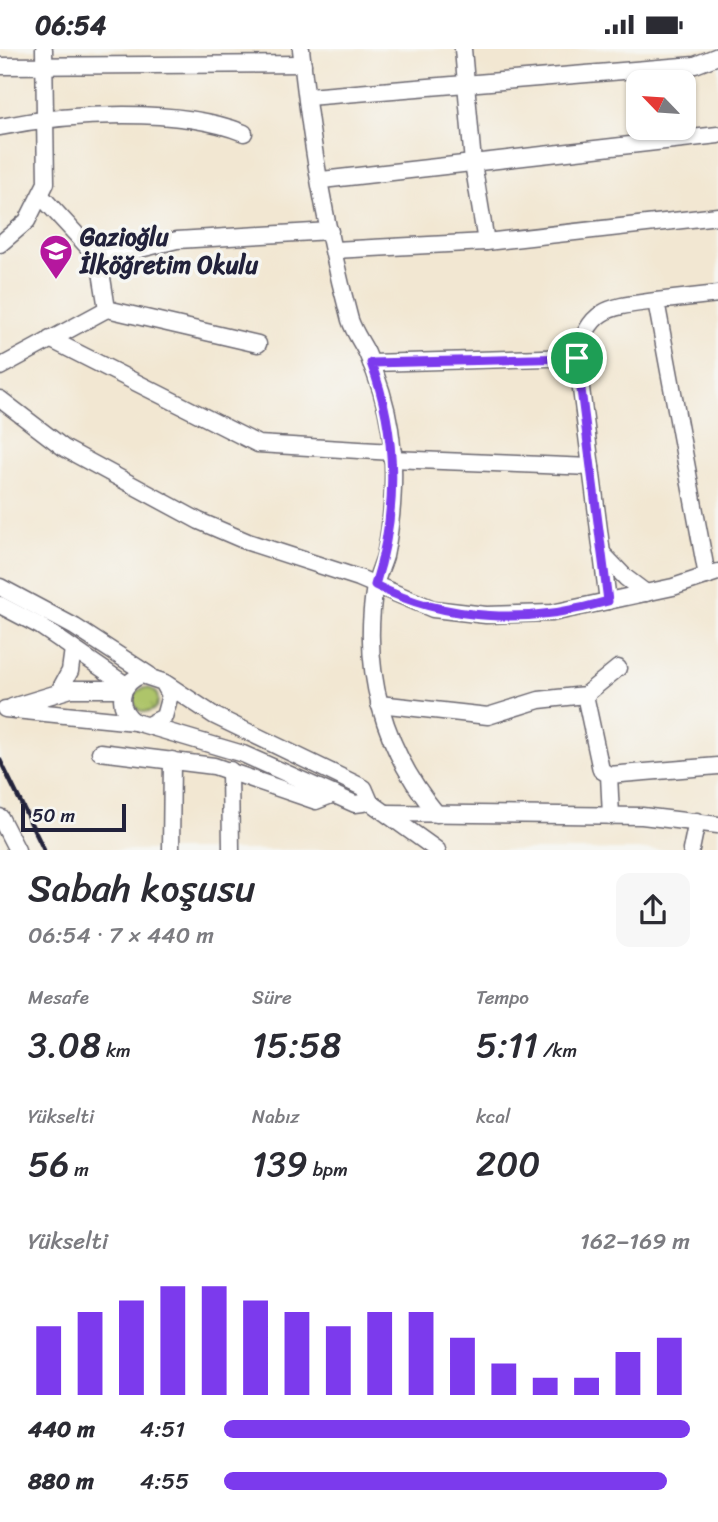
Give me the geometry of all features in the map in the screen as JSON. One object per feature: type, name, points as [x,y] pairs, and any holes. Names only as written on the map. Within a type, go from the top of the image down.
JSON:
[{"type":"street","points":[[0,244],[27,221],[47,183],[44,49]]},
{"type":"street","points":[[463,49],[473,163],[486,242]]},
{"type":"street","points":[[308,97],[695,65],[718,56]]},
{"type":"street","points":[[0,66],[44,67],[302,57],[334,250],[351,324],[371,363],[385,406],[392,455],[389,525],[384,557],[375,585],[371,655],[379,704],[402,765],[437,814]]},
{"type":"street","points":[[0,127],[45,119],[177,115],[212,121],[244,133]]},
{"type":"street","points":[[322,180],[718,135]]},
{"type":"street","points":[[42,197],[99,259],[107,309]]},
{"type":"street","points":[[334,250],[486,242],[718,216]]},
{"type":"street","points":[[99,259],[177,240],[330,231]]},
{"type":"street","points":[[608,601],[577,358],[584,335],[603,312],[611,307],[718,294]]},
{"type":"street","points":[[0,399],[64,448],[187,516],[275,552],[375,585],[433,608],[486,615],[552,613],[646,593],[713,574],[656,301]]},
{"type":"street","points":[[0,367],[107,309],[258,344]]},
{"type":"street","points":[[50,339],[258,444],[591,467]]},
{"type":"street","points":[[371,363],[577,358]]},
{"type":"street","points":[[601,552],[626,579],[646,593]]},
{"type":"street","points":[[0,587],[75,627],[215,716],[364,788],[370,802],[437,850]]},
{"type":"street","points":[[0,605],[40,626],[125,687]]},
{"type":"street","points":[[58,693],[71,671],[72,649]]},
{"type":"street","points":[[379,704],[488,716],[539,700],[585,695],[618,669]]},
{"type":"street","points":[[134,678],[156,678],[168,688],[170,703],[164,717],[143,723],[124,711],[125,687],[134,678]]},
{"type":"street","points":[[2,711],[71,689],[125,687]]},
{"type":"street","points":[[585,695],[601,770],[609,775],[718,766]]},
{"type":"street","points":[[2,711],[143,723],[243,754],[355,804],[370,802]]},
{"type":"street","points":[[100,751],[230,770],[316,801],[334,795]]},
{"type":"street","points":[[171,850],[172,760]]},
{"type":"street","points":[[230,770],[230,850]]},
{"type":"street","points":[[609,775],[611,817]]},
{"type":"street","points":[[386,813],[642,816],[718,825]]},
{"type":"street","points":[[0,817],[17,850]]},
{"type":"street","points":[[691,850],[697,821]]},
{"type":"green space","points":[[146,688],[157,695],[158,700],[151,711],[146,712],[135,705],[134,700],[141,689]]},
{"type":"railway","points":[[0,760],[44,850]]},
{"type":"place","name":"Gazioğlu İlköğretim Okulu","points":[[56,281]]},
{"type":"route","points":[[577,358],[608,601],[552,613],[486,615],[418,604],[375,585],[384,557],[389,525],[393,451],[385,406],[371,363],[577,358]]}]
